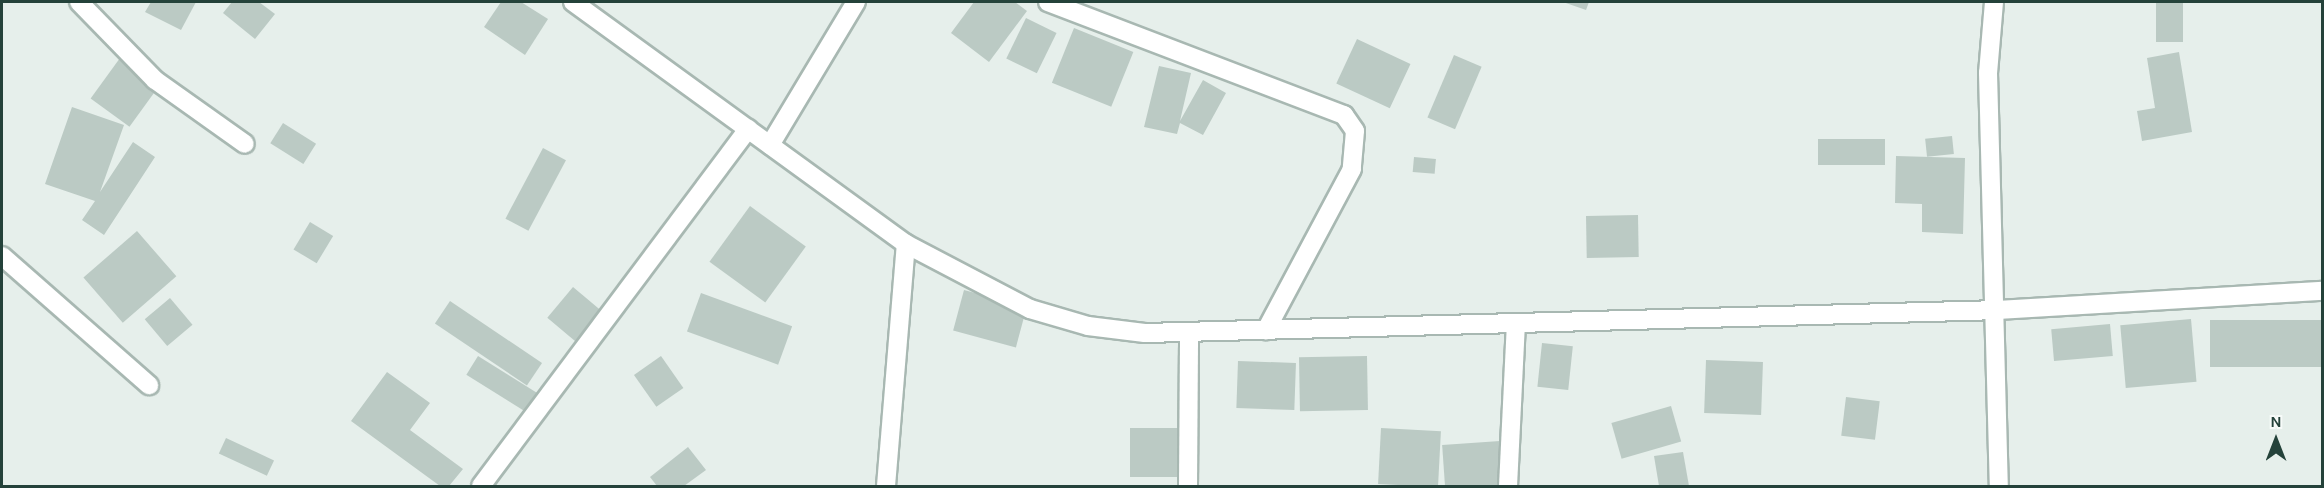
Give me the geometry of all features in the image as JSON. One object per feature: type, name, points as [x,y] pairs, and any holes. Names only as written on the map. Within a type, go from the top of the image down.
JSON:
[{"type":"street","points":[[78,2],[155,80],[245,144]]},
{"type":"street","points":[[573,2],[906,244],[1030,309],[1088,326],[1189,332],[1998,310],[2322,291]]},
{"type":"street","points":[[770,145],[856,2]]},
{"type":"street","points":[[1048,2],[1344,115],[1355,131],[1352,169],[1266,330]]},
{"type":"street","points":[[1994,2],[1988,73],[1998,310],[1999,486]]},
{"type":"street","points":[[491,483],[748,129]]},
{"type":"street","points":[[886,486],[906,244]]},
{"type":"street","points":[[2,256],[149,385]]},
{"type":"street","points":[[1508,486],[1516,323]]},
{"type":"street","points":[[1188,486],[1189,332]]},
{"type":"building","points":[[151,2],[196,2],[181,30],[145,12]]},
{"type":"building","points":[[232,2],[259,2],[275,14],[255,39],[223,13]]},
{"type":"building","points":[[501,2],[521,2],[548,19],[525,55],[484,27]]},
{"type":"building","points":[[974,2],[1015,2],[1027,11],[989,62],[951,33]]},
{"type":"building","points":[[1563,2],[1589,2],[1586,10]]},
{"type":"building","points":[[2156,2],[2183,2],[2183,42],[2156,42]]},
{"type":"building","points":[[1026,18],[1057,33],[1037,73],[1006,58]]},
{"type":"building","points":[[1074,28],[1133,52],[1111,107],[1052,83]]},
{"type":"building","points":[[1357,39],[1410,64],[1390,108],[1336,83]]},
{"type":"building","points":[[2179,52],[2192,132],[2142,141],[2137,111],[2155,108],[2147,58]]},
{"type":"building","points":[[1454,55],[1482,67],[1455,129],[1427,118]]},
{"type":"building","points":[[120,58],[159,86],[129,127],[91,98]]},
{"type":"building","points":[[1159,66],[1191,73],[1180,121],[1203,80],[1226,93],[1203,135],[1180,123],[1177,134],[1144,127]]},
{"type":"building","points":[[72,107],[124,125],[100,192],[133,142],[155,157],[104,235],[82,220],[95,201],[45,184]]},
{"type":"building","points":[[283,123],[316,144],[303,164],[270,143]]},
{"type":"building","points":[[1952,136],[1954,154],[1927,157],[1925,139]]},
{"type":"building","points":[[1818,139],[1885,139],[1885,165],[1818,165]]},
{"type":"building","points":[[543,148],[566,160],[528,231],[505,219]]},
{"type":"building","points":[[1896,156],[1965,158],[1963,234],[1922,232],[1922,204],[1895,203]]},
{"type":"building","points":[[1414,157],[1436,159],[1435,174],[1413,172]]},
{"type":"building","points":[[750,206],[806,247],[765,302],[709,262]]},
{"type":"building","points":[[1638,215],[1639,257],[1587,258],[1586,216]]},
{"type":"building","points":[[310,222],[333,236],[317,263],[294,249]]},
{"type":"building","points":[[137,231],[176,276],[123,323],[83,278]]},
{"type":"building","points":[[573,287],[616,323],[590,354],[547,318]]},
{"type":"building","points":[[964,290],[1027,307],[1016,347],[953,331]]},
{"type":"building","points":[[701,293],[792,326],[778,365],[687,332]]},
{"type":"building","points":[[170,298],[192,325],[167,346],[145,319]]},
{"type":"building","points":[[450,301],[542,363],[527,385],[435,323]]},
{"type":"building","points":[[2191,319],[2196,382],[2126,388],[2120,325]]},
{"type":"building","points":[[2210,320],[2322,320],[2322,367],[2210,367]]},
{"type":"building","points":[[2110,324],[2113,356],[2054,361],[2051,329]]},
{"type":"building","points":[[1542,343],[1573,346],[1568,390],[1537,387]]},
{"type":"building","points":[[478,356],[542,396],[530,414],[466,375]]},
{"type":"building","points":[[661,356],[683,388],[656,407],[634,375]]},
{"type":"building","points":[[1367,356],[1368,410],[1300,411],[1299,357]]},
{"type":"building","points":[[1706,360],[1763,362],[1761,415],[1704,413]]},
{"type":"building","points":[[1238,361],[1296,363],[1294,410],[1236,408]]},
{"type":"building","points":[[387,372],[430,403],[410,430],[463,469],[449,486],[440,486],[351,421]]},
{"type":"building","points":[[1846,397],[1880,401],[1875,440],[1841,436]]},
{"type":"building","points":[[1671,406],[1681,442],[1622,459],[1611,423]]},
{"type":"building","points":[[1130,428],[1182,428],[1182,477],[1130,477]]},
{"type":"building","points":[[1381,428],[1441,431],[1438,486],[1378,484]]},
{"type":"building","points":[[226,438],[274,460],[267,476],[219,453]]},
{"type":"building","points":[[1500,441],[1503,486],[1445,486],[1442,445]]},
{"type":"building","points":[[688,447],[706,470],[684,486],[657,486],[650,477]]},
{"type":"building","points":[[1683,452],[1689,486],[1659,486],[1654,456]]}]
